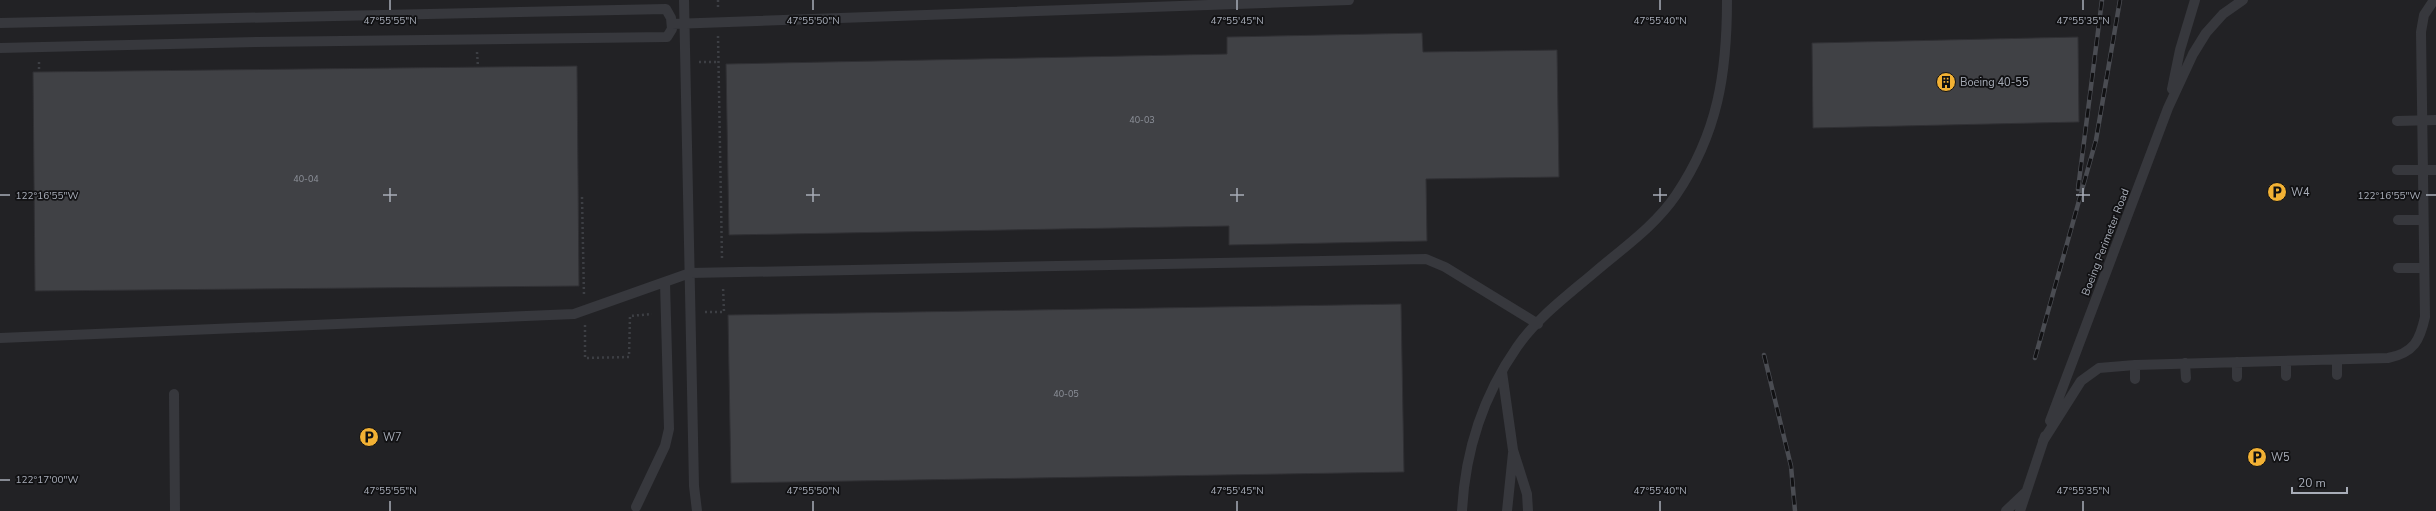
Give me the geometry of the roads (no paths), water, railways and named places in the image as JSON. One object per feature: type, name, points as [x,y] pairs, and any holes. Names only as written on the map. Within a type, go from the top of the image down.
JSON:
[{"type":"lane","points":[[684,0],[692,313],[694,486],[697,511]]},
{"type":"lane","points":[[672,24],[1349,0]]},
{"type":"lane","points":[[1462,511],[1468,456],[1486,402],[1517,346],[1553,308],[1648,228],[1676,195],[1714,120],[1723,78],[1727,0]]},
{"type":"lane","points":[[2168,108],[2180,50],[2195,0]]},
{"type":"lane","name":"Boeing Perimeter Road","points":[[2020,511],[2043,441],[2168,108],[2193,54],[2206,33],[2223,14],[2242,0]]},
{"type":"lane","points":[[2043,441],[2081,381],[2099,368],[2135,364],[2286,362],[2388,358],[2400,356],[2412,347],[2421,337],[2425,317],[2422,220],[2423,170],[2421,120],[2421,32],[2424,15],[2434,0]]},
{"type":"lane","points":[[0,23],[666,10],[669,13],[672,24],[672,29],[667,37],[257,42],[0,48]]},
{"type":"lane","points":[[2398,121],[2436,120]]},
{"type":"lane","points":[[2398,170],[2436,170]]},
{"type":"lane","points":[[2398,220],[2422,220]]},
{"type":"lane","points":[[0,338],[566,314],[585,310],[690,273],[1426,260],[1445,268],[1538,324]]},
{"type":"lane","points":[[2398,268],[2424,268]]},
{"type":"lane","points":[[636,507],[665,446],[669,429],[665,282]]},
{"type":"lane","points":[[2336,360],[2337,375]]},
{"type":"lane","points":[[2237,362],[2237,377]]},
{"type":"lane","points":[[2286,362],[2286,376]]},
{"type":"lane","points":[[2185,363],[2186,378]]},
{"type":"lane","points":[[2135,364],[2135,379]]},
{"type":"lane","points":[[1502,372],[1513,450],[1527,494],[1528,511]]},
{"type":"lane","points":[[174,394],[175,511]]},
{"type":"lane","points":[[1507,511],[1513,450]]},
{"type":"lane","points":[[2006,511],[2026,493]]},
{"type":"railway","points":[[2078,189],[2102,0]]},
{"type":"railway","points":[[2035,358],[2096,140],[2120,0]]},
{"type":"railway","points":[[1764,355],[1791,466],[1795,511]]},
{"type":"place","name":"Boeing 40-55","points":[[1946,82]]},
{"type":"place","name":"W4","points":[[2277,192]]},
{"type":"place","name":"W7","points":[[369,437]]},
{"type":"place","name":"W5","points":[[2257,457]]}]
